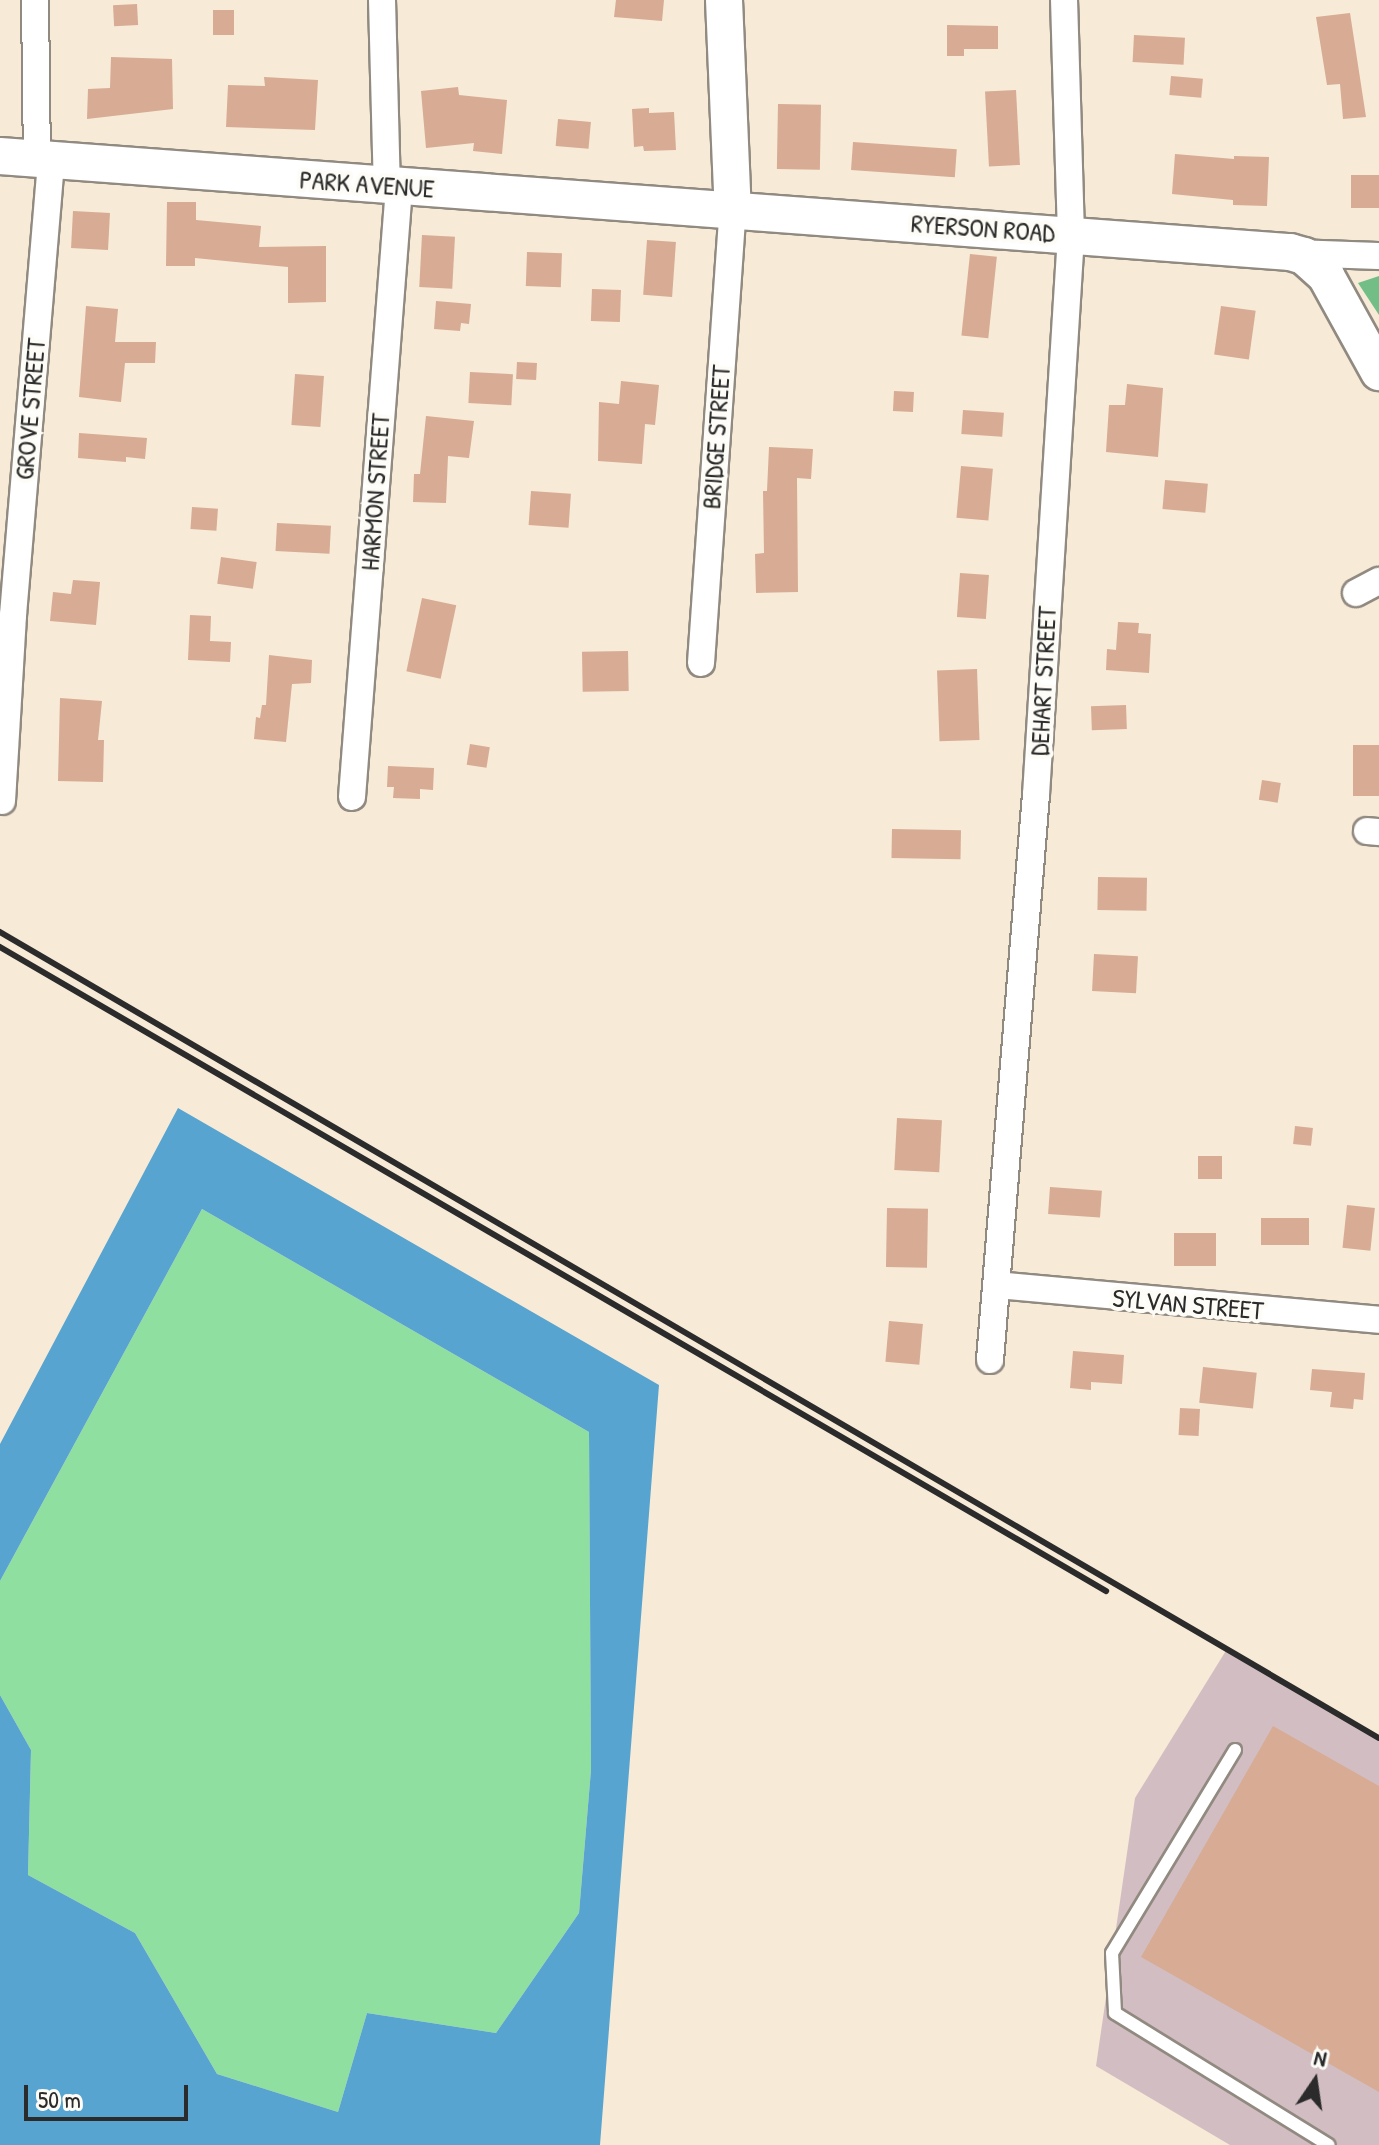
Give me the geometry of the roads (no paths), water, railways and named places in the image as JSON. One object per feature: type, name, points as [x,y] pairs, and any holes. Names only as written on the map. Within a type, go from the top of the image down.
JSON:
[{"type":"street","name":"GROVE STREET","points":[[2,801],[44,159],[35,0]]},
{"type":"street","name":"HARMON STREET","points":[[352,797],[393,186],[382,0]]},
{"type":"street","points":[[724,0],[733,211]]},
{"type":"street","name":"DEHART STREET","points":[[990,1360],[1036,795],[1071,235],[1064,0]]},
{"type":"street","name":"PARK AVENUE","points":[[0,156],[733,211]]},
{"type":"street","name":"RYERSON ROAD","points":[[733,211],[1293,253]]},
{"type":"street","name":"BRIDGE STREET","points":[[701,663],[733,211]]},
{"type":"street","points":[[1293,253],[1379,256]]},
{"type":"street","points":[[1293,253],[1304,256],[1326,276],[1379,372]]},
{"type":"street","name":"SYLVAN STREET","points":[[997,1285],[1379,1320]]},
{"type":"lane","points":[[1235,1750],[1112,1953],[1115,2013],[1329,2145]]},
{"type":"water","points":[[178,1108],[659,1385],[600,2145],[0,2145],[0,1695],[31,1750],[28,1875],[135,1933],[217,2074],[338,2112],[367,2013],[496,2033],[579,1913],[591,1770],[589,1432],[202,1209],[0,1581],[0,1444]]},
{"type":"railway","points":[[0,932],[1379,1738]]},
{"type":"railway","points":[[0,947],[1106,1591]]}]
